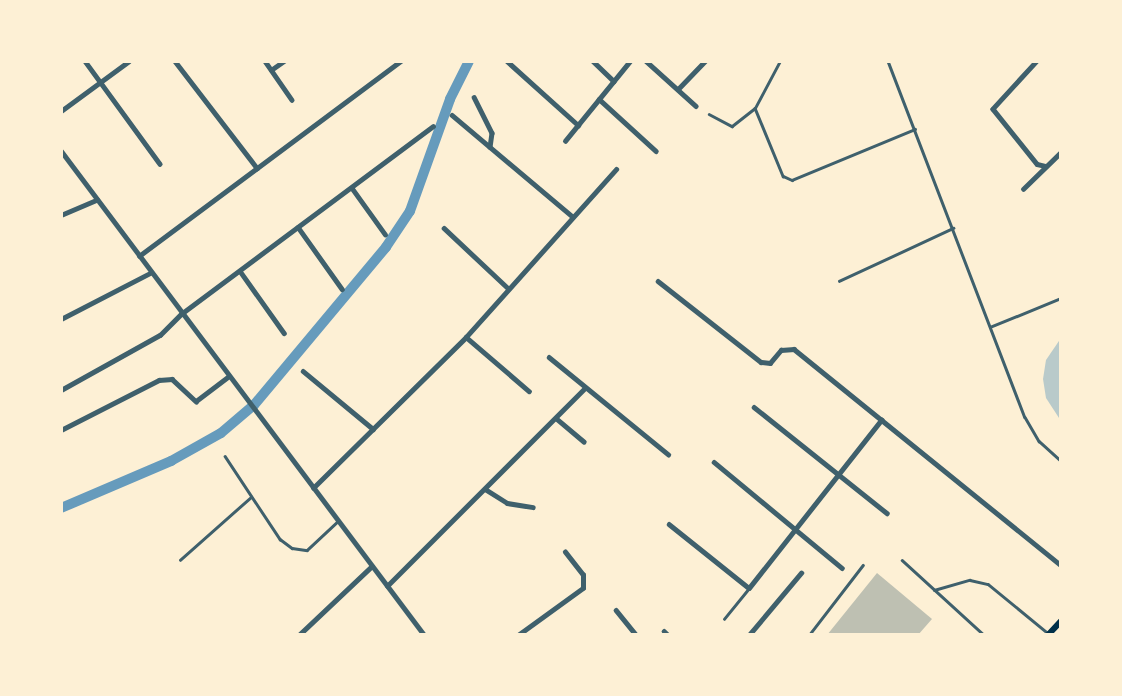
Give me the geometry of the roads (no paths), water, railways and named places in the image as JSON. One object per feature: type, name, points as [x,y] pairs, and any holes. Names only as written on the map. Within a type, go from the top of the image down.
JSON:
[{"type":"main road","points":[[1049,634],[1061,621]]},
{"type":"street","points":[[85,61],[160,164]]},
{"type":"street","points":[[61,111],[129,61]]},
{"type":"street","points":[[175,61],[257,168]]},
{"type":"street","points":[[265,61],[292,100]]},
{"type":"street","points":[[271,71],[284,61]]},
{"type":"street","points":[[138,256],[401,61]]},
{"type":"street","points":[[507,61],[578,125]]},
{"type":"street","points":[[593,61],[614,81]]},
{"type":"street","points":[[565,141],[630,61]]},
{"type":"street","points":[[646,61],[696,106]]},
{"type":"street","points":[[678,89],[705,61]]},
{"type":"street","points":[[1037,61],[993,109],[1037,164],[1046,166]]},
{"type":"street","points":[[474,97],[492,133],[490,147]]},
{"type":"street","points":[[599,99],[656,151]]},
{"type":"street","points":[[452,115],[572,216]]},
{"type":"street","points":[[61,390],[144,346],[181,314],[433,126]]},
{"type":"street","points":[[61,151],[424,635]]},
{"type":"street","points":[[1023,189],[1061,152]]},
{"type":"street","points":[[313,488],[466,337],[615,169]]},
{"type":"street","points":[[352,188],[385,234]]},
{"type":"street","points":[[61,215],[97,200]]},
{"type":"street","points":[[298,227],[342,289]]},
{"type":"street","points":[[444,228],[508,288]]},
{"type":"street","points":[[240,271],[284,333]]},
{"type":"street","points":[[61,319],[150,272]]},
{"type":"street","points":[[658,281],[761,362],[770,363],[781,350],[794,349],[1061,565]]},
{"type":"street","points":[[466,337],[530,391]]},
{"type":"street","points":[[549,357],[584,389],[668,454]]},
{"type":"street","points":[[303,371],[373,429]]},
{"type":"street","points":[[61,430],[159,380],[172,379],[196,401],[228,377]]},
{"type":"street","points":[[387,586],[584,389]]},
{"type":"street","points":[[754,407],[887,513]]},
{"type":"street","points":[[556,419],[584,442]]},
{"type":"street","points":[[669,524],[749,587],[881,420]]},
{"type":"street","points":[[714,462],[842,568]]},
{"type":"street","points":[[485,489],[507,503],[533,507]]},
{"type":"street","points":[[517,635],[583,588],[583,575],[565,552]]},
{"type":"street","points":[[299,635],[372,566]]},
{"type":"street","points":[[749,635],[801,573]]},
{"type":"street","points":[[616,610],[636,635]]},
{"type":"lane","points":[[709,114],[732,126],[755,108],[780,61]]},
{"type":"lane","points":[[888,61],[916,128],[1025,418],[1039,442],[1061,461]]},
{"type":"lane","points":[[755,108],[783,176],[792,180],[916,128]]},
{"type":"lane","points":[[839,281],[953,228]]},
{"type":"lane","points":[[990,327],[1061,298]]},
{"type":"lane","points":[[225,456],[280,539],[300,551],[338,522]]},
{"type":"lane","points":[[180,560],[251,496]]},
{"type":"lane","points":[[902,560],[984,635]]},
{"type":"lane","points":[[809,635],[863,565]]},
{"type":"lane","points":[[934,590],[970,580],[988,584],[1049,634]]},
{"type":"lane","points":[[724,619],[749,587]]},
{"type":"waterway","points":[[61,508],[171,461],[221,433],[254,405],[386,247],[410,211],[450,99],[469,61]]}]
